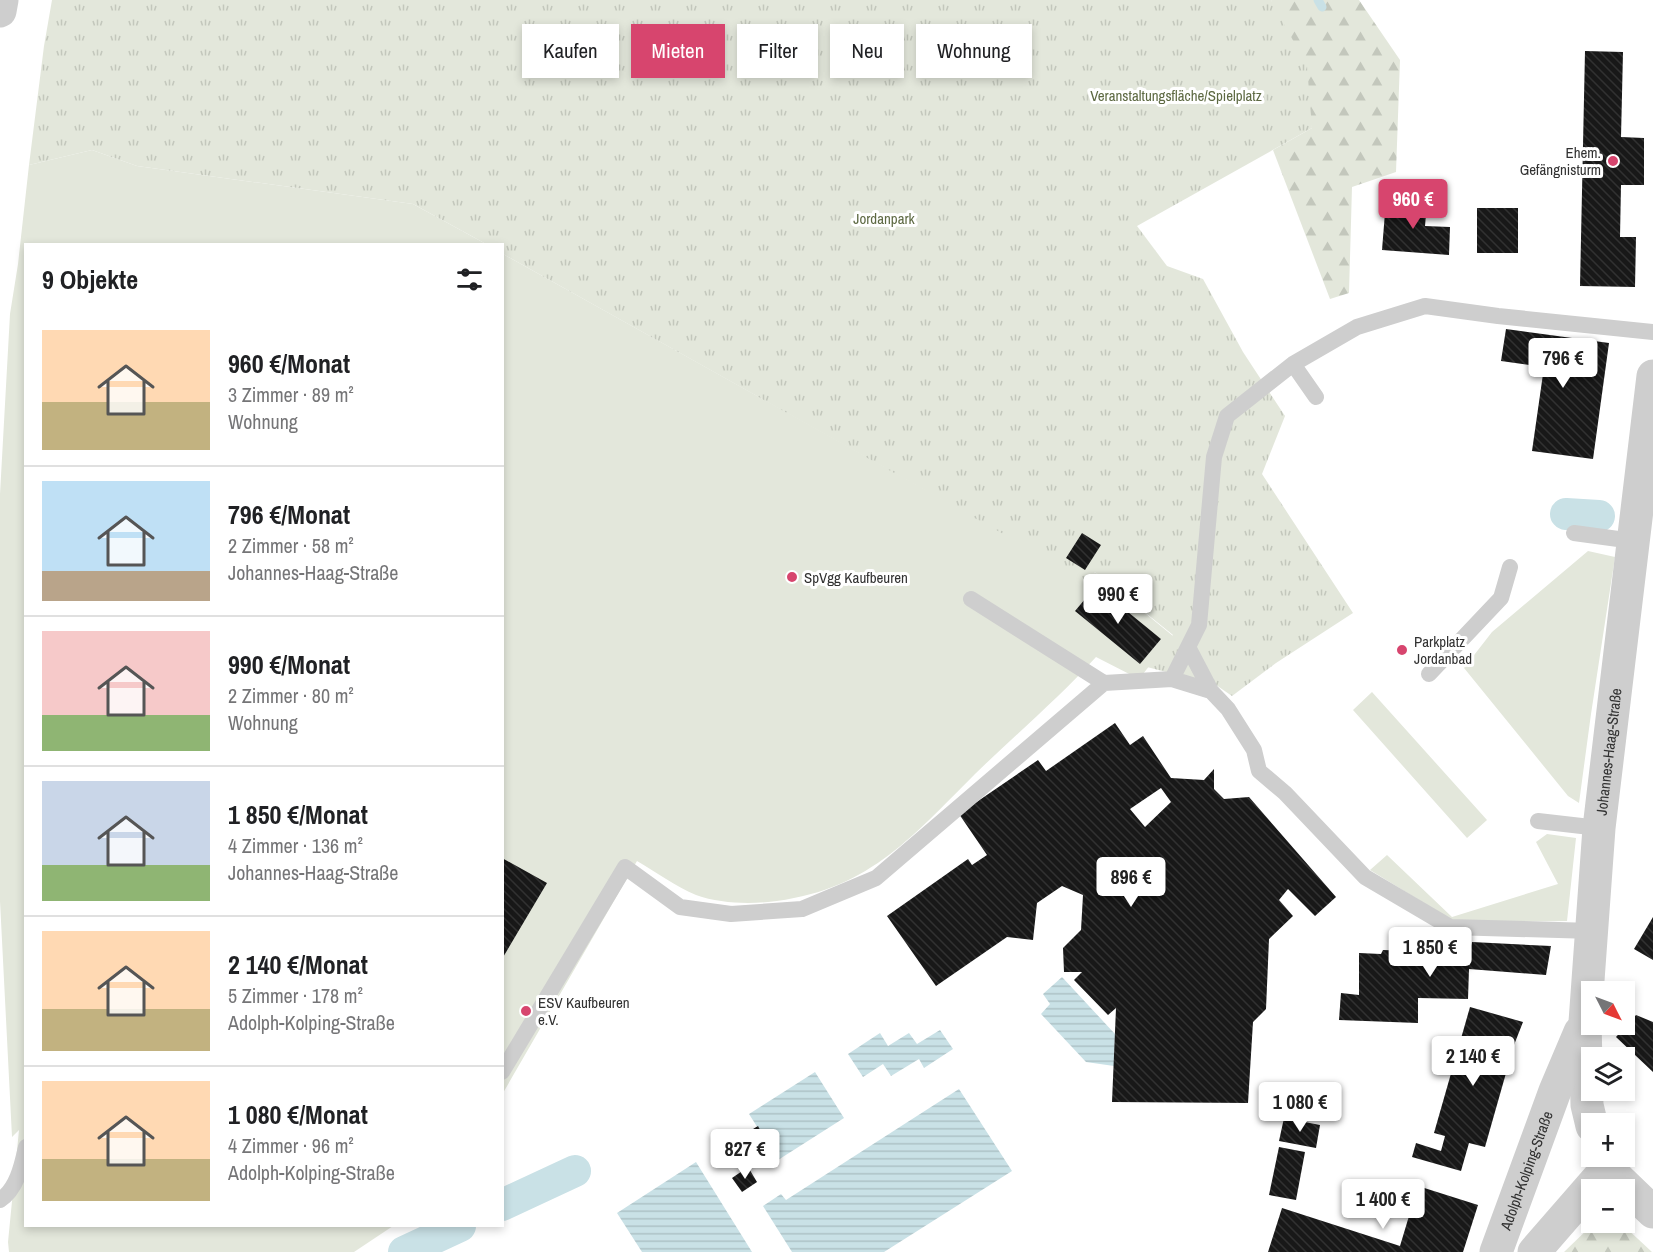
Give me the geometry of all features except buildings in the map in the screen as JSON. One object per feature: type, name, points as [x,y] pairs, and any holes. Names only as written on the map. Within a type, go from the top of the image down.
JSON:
[{"type":"street","points":[[0,11],[2,0]]},
{"type":"street","name":"Johannes-Haag-Straße","points":[[1589,981],[1599,828],[1633,541],[1649,436],[1653,376]]},
{"type":"street","name":"Adolph-Kolping-Straße","points":[[1496,1252],[1555,1091],[1581,1031]]},
{"type":"street","name":"Johannes-Haag-Straße","points":[[1585,1035],[1589,1113]]},
{"type":"street","points":[[1534,1252],[1600,1167]]},
{"type":"street","points":[[1609,1167],[1652,1207]]},
{"type":"lane","points":[[1172,679],[1199,625],[1214,457],[1227,416],[1293,364],[1357,327],[1425,306],[1653,332]]},
{"type":"lane","points":[[1293,364],[1316,397]]},
{"type":"lane","points":[[1574,533],[1633,541]]},
{"type":"lane","points":[[1429,674],[1501,598],[1510,567]]},
{"type":"lane","points":[[971,599],[1104,683],[1172,679],[1211,691]]},
{"type":"lane","points":[[1188,646],[1211,691],[1228,709],[1254,750],[1259,771],[1285,793],[1365,877],[1450,927],[1593,931]]},
{"type":"lane","points":[[504,1068],[625,867],[680,907],[731,914],[802,909],[876,878],[1104,683]]},
{"type":"lane","points":[[1538,821],[1599,828]]},
{"type":"lane","points":[[0,1200],[7,1195],[22,1167],[24,1157]]},
{"type":"green space","name":"Jordanpark","points":[[52,0],[1271,0],[1307,66],[1312,128],[1137,226],[1167,266],[1203,279],[1243,352],[1285,416],[1262,474],[1353,613],[1276,663],[1232,696],[1216,685],[1147,667],[1173,635],[1095,572],[1089,582],[504,255],[504,243],[484,243],[413,204],[137,166],[92,150],[29,165]]},
{"type":"green space","points":[[1271,0],[1359,0],[1400,60],[1396,172],[1352,187],[1349,293],[1330,299],[1273,150],[1312,128]]},
{"type":"green space","points":[[92,150],[137,166],[413,204],[484,243],[24,243],[24,1227],[392,1227],[354,1252],[9,1252],[8,1242],[19,1130],[12,1137],[0,901],[0,494],[10,314],[29,165]]},
{"type":"green space","name":"SpVgg Kaufbeuren","points":[[504,255],[1089,581],[1095,572],[1173,636],[1139,679],[1096,657],[906,841],[859,875],[832,887],[802,896],[768,902],[722,901],[696,895],[637,861],[504,1091]]},
{"type":"green space","points":[[1588,551],[1615,557],[1579,803],[1568,796],[1464,668],[1492,632]]},
{"type":"green space","points":[[1372,692],[1487,820],[1467,838],[1353,710]]},
{"type":"green space","points":[[1547,834],[1576,838],[1567,921],[1455,922],[1370,870],[1387,855],[1452,917],[1558,884],[1536,842]]},
{"type":"green space","points":[[1584,1233],[1632,1233],[1652,1252],[1564,1252]]},
{"type":"water","points":[[1062,977],[1115,1034],[1114,1066],[1086,1062],[1041,1014],[1050,1004],[1043,994]]},
{"type":"water","points":[[940,1030],[953,1049],[924,1068],[919,1059],[891,1076],[883,1064],[863,1077],[848,1054],[880,1033],[888,1046],[909,1033],[917,1044]]},
{"type":"water","points":[[815,1072],[844,1118],[778,1160],[749,1114]]},
{"type":"water","points":[[959,1089],[1012,1171],[884,1252],[792,1252],[763,1206],[781,1194],[786,1200]]},
{"type":"water","points":[[696,1162],[752,1252],[642,1252],[617,1213]]},
{"type":"waterway","points":[[1318,0],[1322,7]]},
{"type":"waterway","points":[[1566,514],[1599,516]]},
{"type":"waterway","points":[[504,1204],[575,1171]]},
{"type":"waterway","points":[[404,1252],[458,1227]]},
{"type":"place","name":"Ehem. Gefängnisturm","points":[[1613,161]]},
{"type":"place","name":"SpVgg Kaufbeuren","points":[[792,577]]},
{"type":"place","name":"Parkplatz Jordanbad","points":[[1402,650]]},
{"type":"place","name":"ESV Kaufbeuren e.V.","points":[[526,1011]]},
{"type":"park label","name":"Veranstaltungsfläche/Spielplatz","points":[[1176,95]]}]
